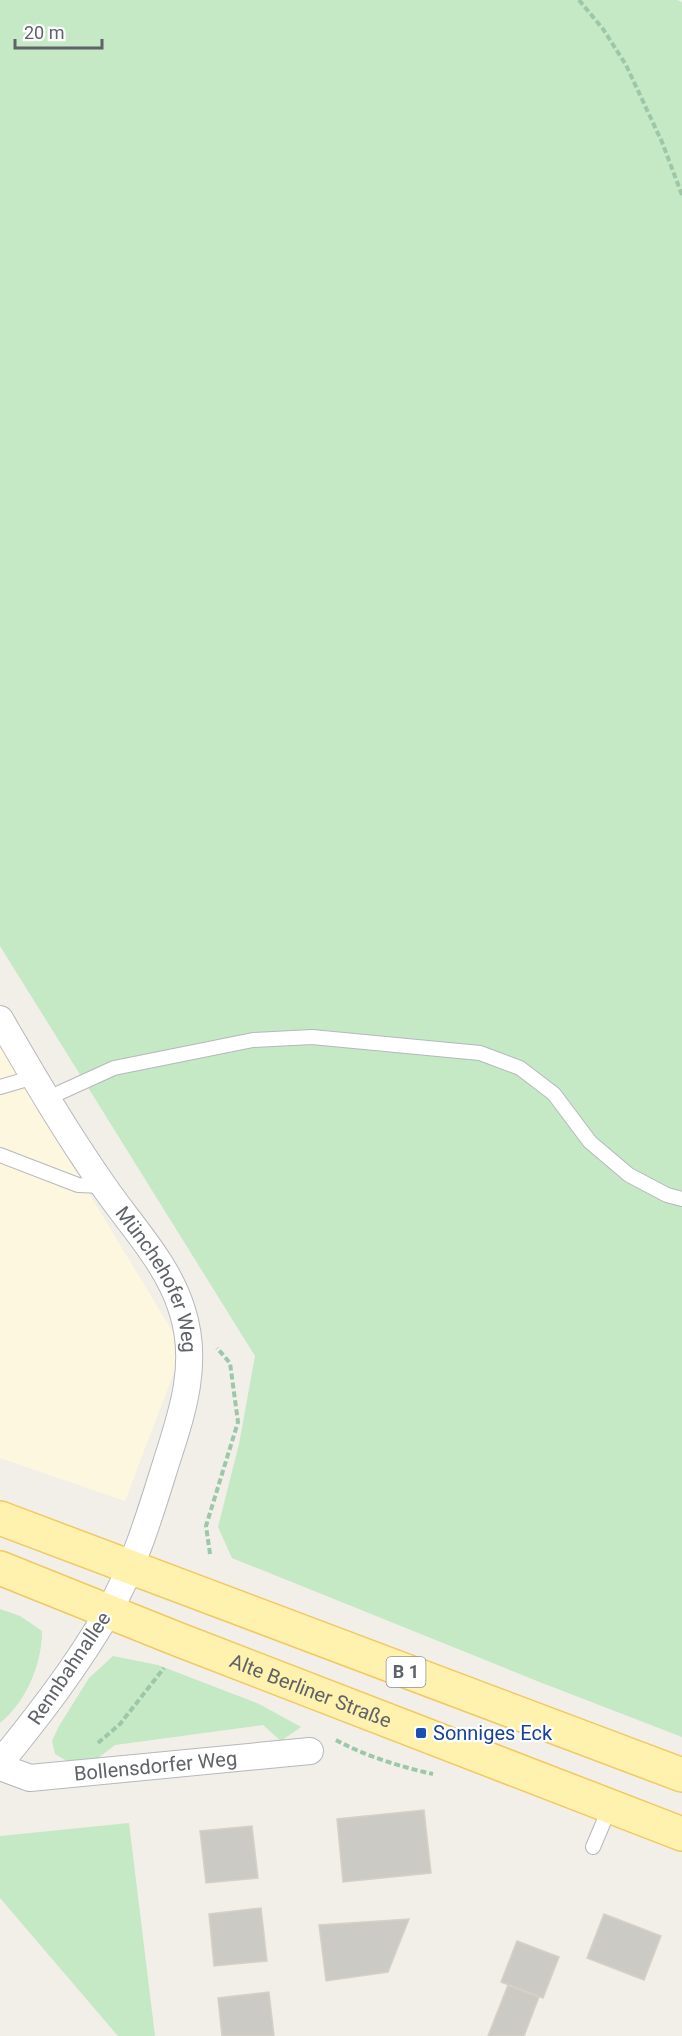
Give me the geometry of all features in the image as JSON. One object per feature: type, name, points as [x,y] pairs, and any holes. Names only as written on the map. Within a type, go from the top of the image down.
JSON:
[{"type":"main road","name":"B 1","points":[[0,1518],[682,1775]]},
{"type":"main road","name":"Alte Berliner Straße","points":[[0,1568],[682,1834]]},
{"type":"street","name":"Münchehofer Weg","points":[[0,1019],[104,1186],[164,1270],[182,1310],[190,1345],[189,1384],[180,1421],[130,1568]]},
{"type":"street","name":"Rennbahnallee","points":[[0,1765],[47,1706],[108,1612],[130,1568]]},
{"type":"street","name":"Bollensdorfer Weg","points":[[0,1765],[30,1778],[310,1751]]},
{"type":"lane","points":[[0,1087],[41,1088],[114,1068],[253,1040],[312,1037],[480,1053],[520,1068],[555,1094],[590,1142],[628,1175],[667,1195],[682,1199]]},
{"type":"lane","points":[[0,1155],[78,1185],[104,1186]]},
{"type":"lane","points":[[593,1847],[610,1807]]},
{"type":"path","points":[[579,0],[603,29],[626,65],[662,142],[682,195]]},
{"type":"path","points":[[210,1554],[207,1526],[238,1422],[230,1363],[214,1345]]},
{"type":"path","points":[[96,1745],[120,1724],[167,1664]]},
{"type":"shaded area","points":[[0,1046],[171,1329],[182,1351],[125,1501],[0,1458]]},
{"type":"green space","points":[[0,0],[677,0],[682,2],[682,1737],[232,1558],[218,1527],[239,1444],[255,1356],[0,946]]},
{"type":"green space","points":[[0,1609],[20,1616],[42,1631],[39,1656],[31,1682],[18,1704],[0,1723]]},
{"type":"green space","points":[[113,1656],[158,1665],[259,1704],[301,1727],[281,1741],[263,1725],[115,1745],[98,1758],[67,1761],[55,1754],[52,1741],[89,1678]]},
{"type":"green space","points":[[129,1823],[155,2036],[118,2036],[0,1898],[0,1836]]},
{"type":"building","points":[[424,1810],[431,1873],[343,1882],[337,1819]]},
{"type":"building","points":[[252,1826],[258,1878],[206,1883],[200,1831]]},
{"type":"building","points":[[261,1908],[267,1961],[214,1966],[209,1914]]},
{"type":"building","points":[[604,1914],[661,1936],[644,1980],[587,1958]]},
{"type":"building","points":[[409,1919],[388,1972],[326,1981],[319,1925]]},
{"type":"building","points":[[517,1941],[559,1957],[543,1998],[501,1982]]},
{"type":"building","points":[[508,1985],[539,1997],[524,2036],[488,2036]]},
{"type":"building","points":[[269,1992],[274,2036],[222,2036],[218,1998]]},
{"type":"place","name":"Sonniges Eck","points":[[421,1733]]}]
